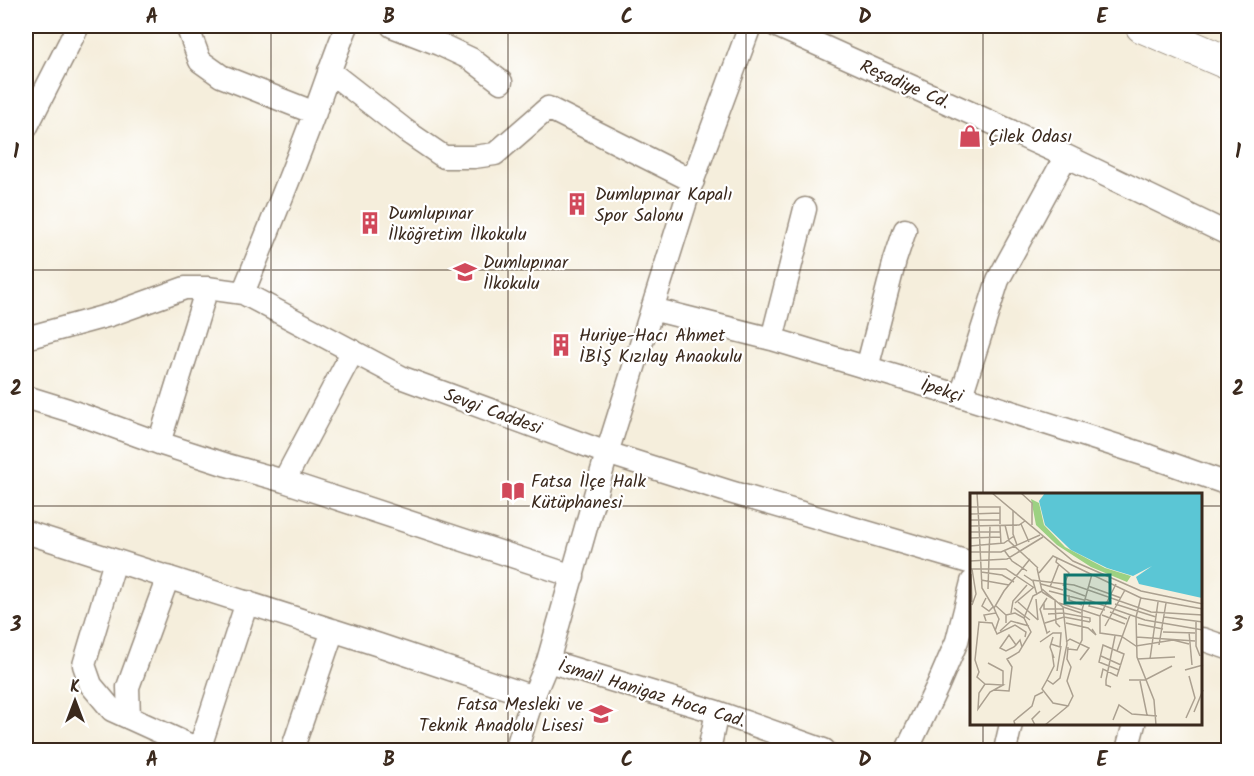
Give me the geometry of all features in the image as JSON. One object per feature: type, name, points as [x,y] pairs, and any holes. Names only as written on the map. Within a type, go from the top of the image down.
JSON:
[{"type":"highway","points":[[1142,26],[1228,63]]},
{"type":"street","points":[[26,128],[78,26]]},
{"type":"street","points":[[187,26],[200,61],[221,76],[315,113]]},
{"type":"street","points":[[243,293],[315,113],[328,71],[346,26]]},
{"type":"street","points":[[392,26],[471,59],[501,82]]},
{"type":"street","points":[[516,750],[533,697],[548,661],[607,453],[693,181],[750,26]]},
{"type":"street","name":"Reşadiye Cd.","points":[[777,26],[1065,156],[1228,234]]},
{"type":"street","points":[[328,71],[444,157],[495,154],[548,108],[693,181]]},
{"type":"street","points":[[962,396],[998,280],[1065,156]]},
{"type":"street","points":[[772,339],[805,209]]},
{"type":"street","points":[[867,368],[895,260],[906,230]]},
{"type":"street","name":"Sevgi Caddesi","points":[[26,338],[110,315],[186,288],[207,288],[243,293],[403,378],[607,453],[730,492],[970,562]]},
{"type":"street","points":[[159,443],[207,288]]},
{"type":"street","name":"İpekçi","points":[[652,309],[772,339],[962,396],[1149,456],[1201,485],[1228,484]]},
{"type":"street","points":[[284,481],[353,351]]},
{"type":"street","points":[[26,397],[159,443],[284,481],[573,576]]},
{"type":"street","points":[[26,532],[247,602],[533,697]]},
{"type":"street","points":[[115,561],[84,665],[90,686],[112,710],[199,750],[247,602]]},
{"type":"street","points":[[129,718],[128,687],[168,578]]},
{"type":"street","points":[[907,750],[957,641],[970,590]]},
{"type":"street","points":[[291,750],[333,630]]},
{"type":"street","points":[[1203,639],[1228,648]]},
{"type":"street","name":"İsmail Hanigaz Hoca Cad.","points":[[548,661],[717,712],[824,750]]},
{"type":"street","points":[[709,750],[717,712]]},
{"type":"street","points":[[1005,750],[1011,725]]},
{"type":"street","points":[[1127,750],[1133,725]]},
{"type":"place","name":"Çilek Odası","points":[[970,136]]},
{"type":"place","name":"Dumlupınar Kapalı Spor Salonu","points":[[577,204]]},
{"type":"place","name":"Dumlupınar İlköğretim İlkokulu","points":[[370,223]]},
{"type":"place","name":"Dumlupınar İlkokulu","points":[[465,272]]},
{"type":"place","name":"Huriye-Hacı Ahmet İBİŞ Kızılay Anaokulu","points":[[561,345]]},
{"type":"place","name":"Fatsa İlçe Halk Kütüphanesi","points":[[513,491]]},
{"type":"place","name":"Fatsa Mesleki ve Teknik Anadolu Lisesi","points":[[601,714]]}]
